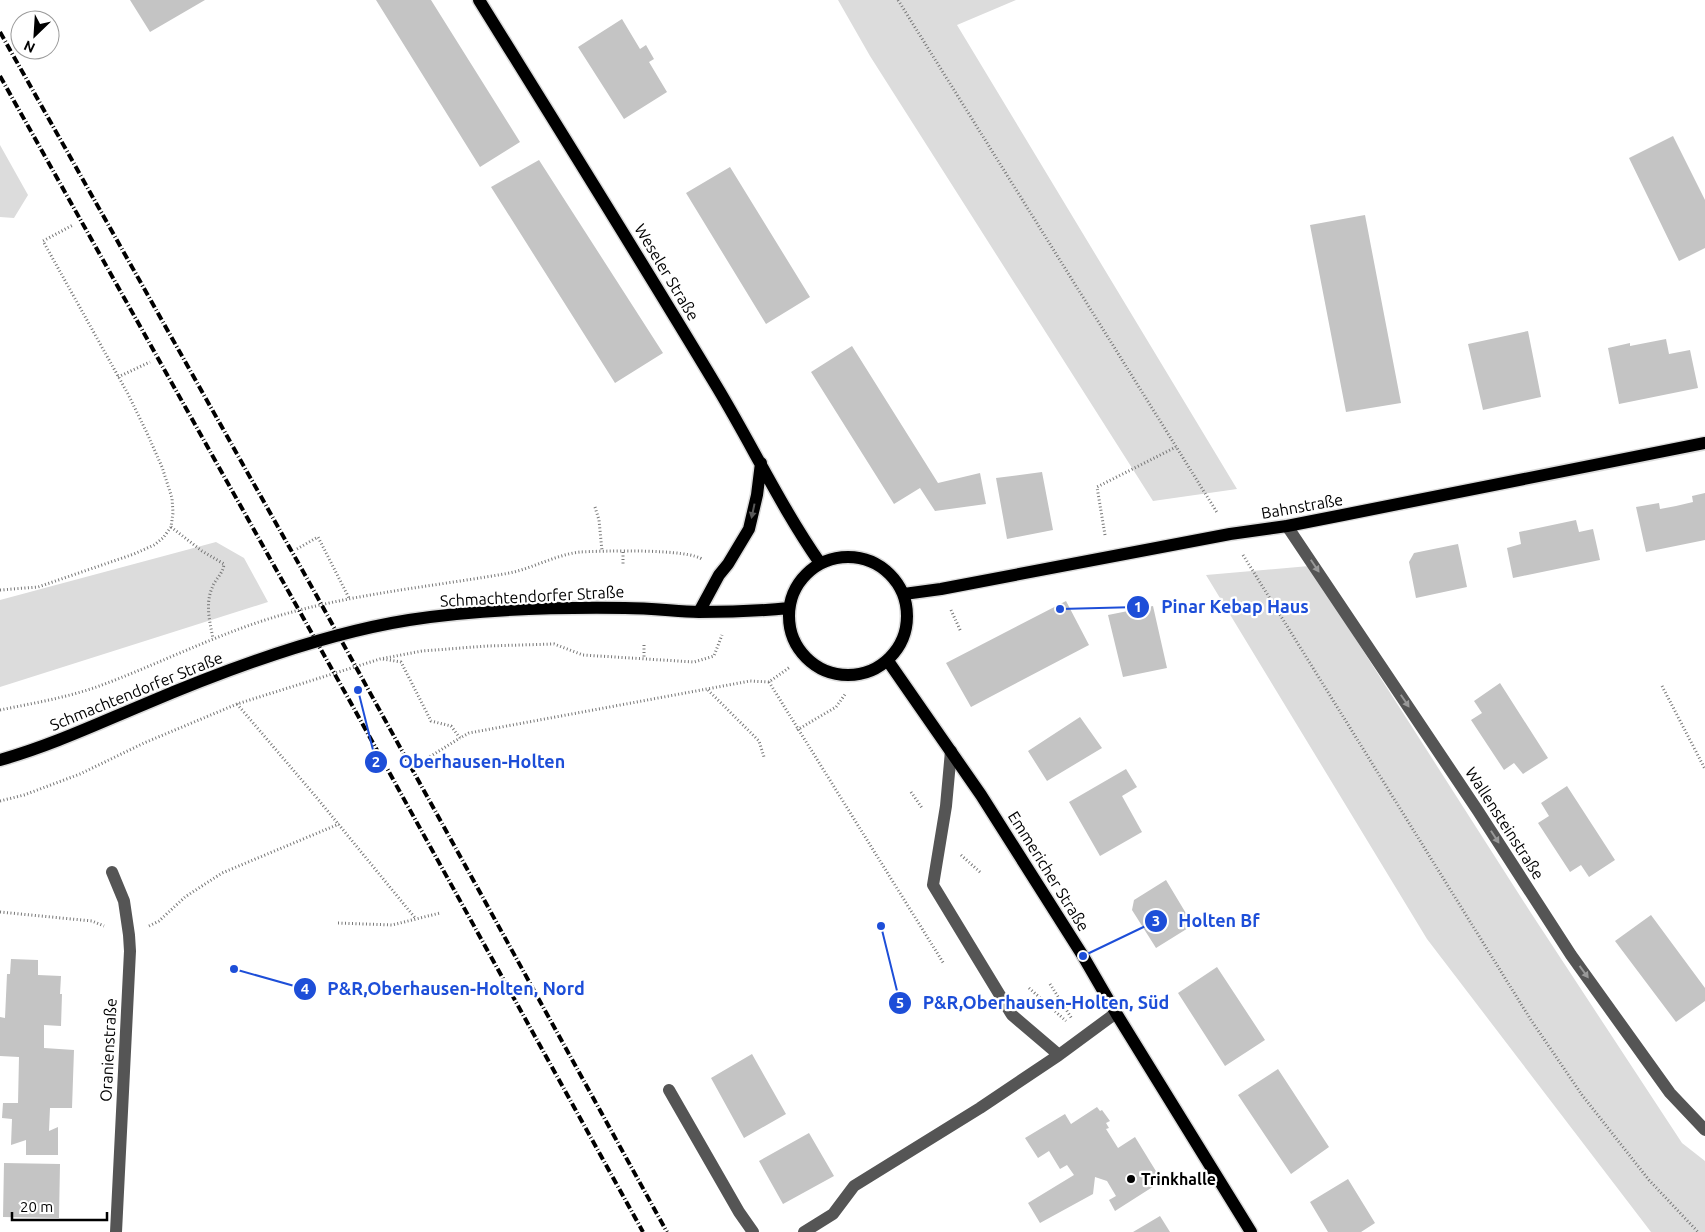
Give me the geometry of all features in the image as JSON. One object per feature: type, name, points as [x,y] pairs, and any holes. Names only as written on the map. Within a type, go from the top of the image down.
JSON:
[{"type":"main road","name":"Weseler Straße","points":[[479,0],[636,251],[738,421],[802,537],[820,563]]},
{"type":"main road","name":"Bahnstraße","points":[[904,594],[942,589],[1230,534],[1288,526],[1705,442]]},
{"type":"main road","points":[[698,612],[719,574],[728,564],[749,529],[757,495],[761,463]]},
{"type":"main road","points":[[839,557],[860,558],[869,561],[893,577],[904,594],[907,601],[908,625],[898,649],[888,661],[869,671],[854,675],[838,674],[820,669],[800,651],[791,629],[789,608],[792,597],[801,580],[820,563],[839,557]]},
{"type":"main road","name":"Schmachtendorfer Straße","points":[[0,760],[72,736],[216,674],[340,636],[408,620],[484,611],[544,608],[626,608],[698,612],[755,611],[789,608]]},
{"type":"main road","name":"Emmericher Straße","points":[[888,661],[986,803],[1083,956],[1116,1013],[1252,1232]]},
{"type":"street","name":"Wallensteinstraße","points":[[1288,526],[1478,811],[1571,955],[1670,1093],[1705,1130]]},
{"type":"street","points":[[951,751],[946,806],[932,885],[1012,1015],[1059,1055]]},
{"type":"street","name":"Oranienstraße","points":[[112,872],[124,901],[130,951],[116,1232]]},
{"type":"street","points":[[804,1232],[833,1214],[854,1186],[980,1108],[1059,1055],[1116,1013]]},
{"type":"street","points":[[669,1090],[752,1232]]},
{"type":"path","points":[[898,0],[1536,1027],[1582,1095],[1649,1180],[1698,1232]]},
{"type":"path","points":[[0,590],[38,586],[134,554],[154,545],[163,538],[171,527],[173,513],[172,498],[162,467],[128,394],[43,241],[73,225]]},
{"type":"path","points":[[118,377],[150,362]]},
{"type":"path","points":[[1108,557],[1097,487],[1176,447]]},
{"type":"path","points":[[595,507],[600,520],[602,551]]},
{"type":"path","points":[[171,527],[202,551],[224,564],[221,574],[212,587],[210,596],[208,613],[213,639]]},
{"type":"path","points":[[297,549],[318,537],[349,598]]},
{"type":"path","points":[[623,552],[623,565]]},
{"type":"path","points":[[0,801],[80,774],[237,704],[380,659],[422,651],[487,646],[554,644],[583,655],[694,662],[714,656]]},
{"type":"path","points":[[644,644],[644,659]]},
{"type":"path","points":[[380,659],[401,662],[431,721],[451,726],[460,738]]},
{"type":"path","points":[[418,764],[469,734],[750,680],[769,682],[790,667]]},
{"type":"path","points":[[769,682],[797,730],[944,964]]},
{"type":"path","points":[[1662,686],[1705,769]]},
{"type":"path","points":[[707,689],[759,741],[764,757]]},
{"type":"path","points":[[797,730],[836,707],[846,693]]},
{"type":"path","points":[[237,704],[339,824],[416,919]]},
{"type":"path","points":[[0,912],[92,921],[129,935],[159,921],[185,897],[222,873],[339,824]]},
{"type":"path","points":[[338,923],[392,925],[440,912]]},
{"type":"path","points":[[1050,984],[1083,1037]]},
{"type":"path","points":[[1029,988],[1083,1037]]},
{"type":"shaded area","points":[[838,0],[1016,0],[957,25],[1237,489],[1153,501],[870,56]]},
{"type":"shaded area","points":[[0,145],[28,195],[14,218],[0,217]]},
{"type":"shaded area","points":[[216,542],[244,558],[268,602],[0,687],[0,600]]},
{"type":"shaded area","points":[[1309,566],[1531,913],[1682,1143],[1705,1161],[1705,1232],[1651,1232],[1427,939],[1206,575]]},
{"type":"building","points":[[130,0],[205,0],[150,32]]},
{"type":"building","points":[[376,0],[431,0],[520,142],[480,167]]},
{"type":"building","points":[[622,19],[640,49],[646,45],[654,59],[649,62],[667,92],[624,119],[578,47]]},
{"type":"building","points":[[1673,136],[1705,200],[1705,248],[1679,261],[1629,158]]},
{"type":"building","points":[[539,160],[663,353],[615,383],[491,187]]},
{"type":"building","points":[[730,167],[810,297],[766,324],[686,193]]},
{"type":"building","points":[[1365,215],[1401,403],[1346,412],[1310,225]]},
{"type":"building","points":[[1528,331],[1541,397],[1483,410],[1468,344]]},
{"type":"building","points":[[1666,339],[1669,354],[1690,350],[1698,388],[1619,404],[1608,348],[1630,343],[1630,346]]},
{"type":"building","points":[[852,346],[938,483],[980,473],[986,504],[935,511],[920,488],[894,504],[811,372]]},
{"type":"building","points":[[1042,472],[1053,530],[1007,539],[996,478]]},
{"type":"building","points":[[1705,493],[1705,540],[1646,552],[1636,507],[1659,503],[1660,509],[1676,506],[1693,502],[1692,496]]},
{"type":"building","points":[[1576,520],[1579,532],[1593,529],[1600,560],[1513,578],[1507,548],[1521,544],[1519,532]]},
{"type":"building","points":[[1458,544],[1467,587],[1416,598],[1409,562],[1414,553]]},
{"type":"building","points":[[1066,601],[1089,645],[971,707],[946,663]]},
{"type":"building","points":[[1153,606],[1167,668],[1123,677],[1108,615]]},
{"type":"building","points":[[1500,683],[1548,758],[1523,774],[1514,763],[1504,770],[1471,720],[1482,713],[1474,701]]},
{"type":"building","points":[[1080,717],[1102,748],[1047,781],[1028,751]]},
{"type":"building","points":[[1126,769],[1137,787],[1122,796],[1142,832],[1100,856],[1069,802]]},
{"type":"building","points":[[1567,786],[1615,860],[1589,877],[1581,865],[1570,872],[1538,823],[1549,816],[1541,803]]},
{"type":"building","points":[[1166,880],[1193,925],[1156,948],[1132,910],[1134,900]]},
{"type":"building","points":[[1651,915],[1705,988],[1705,1001],[1676,1022],[1615,941]]},
{"type":"building","points":[[11,959],[38,960],[38,975],[61,976],[61,1026],[44,1025],[44,1048],[74,1050],[72,1108],[50,1108],[49,1131],[58,1127],[58,1155],[26,1155],[26,1140],[11,1145],[12,1119],[2,1118],[3,1103],[18,1103],[19,1057],[0,1056],[0,1017],[5,1018],[7,974],[10,974]]},
{"type":"building","points":[[1217,967],[1265,1040],[1225,1066],[1178,993]]},
{"type":"building","points":[[752,1054],[786,1114],[744,1138],[711,1078]]},
{"type":"building","points":[[1278,1069],[1329,1147],[1291,1174],[1238,1095]]},
{"type":"building","points":[[1097,1107],[1100,1111],[1102,1110],[1110,1121],[1106,1123],[1109,1128],[1106,1129],[1118,1148],[1135,1137],[1162,1181],[1115,1211],[1109,1200],[1116,1196],[1107,1181],[1095,1177],[1093,1194],[1040,1223],[1028,1203],[1074,1175],[1067,1165],[1060,1169],[1049,1151],[1038,1158],[1025,1138],[1065,1114],[1071,1124]]},
{"type":"building","points":[[809,1133],[834,1176],[783,1204],[759,1161]]},
{"type":"building","points":[[4,1163],[60,1164],[59,1218],[3,1217]]},
{"type":"building","points":[[1348,1179],[1375,1223],[1361,1232],[1328,1232],[1310,1202]]},
{"type":"building","points":[[1160,1216],[1170,1232],[1133,1232]]},
{"type":"railway","points":[[0,32],[314,591],[667,1232]]},
{"type":"railway","points":[[0,76],[352,705],[643,1232]]},
{"type":"place","name":"Pinar Kebap Haus","points":[[1060,609]]},
{"type":"place","name":"Oberhausen-Holten","points":[[358,690]]},
{"type":"place","name":"P&R,Oberhausen-Holten, Süd","points":[[881,926]]},
{"type":"place","name":"Holten Bf","points":[[1083,956]]},
{"type":"place","name":"P&R,Oberhausen-Holten, Nord","points":[[234,969]]},
{"type":"place","name":"Trinkhalle","points":[[1131,1179]]}]
